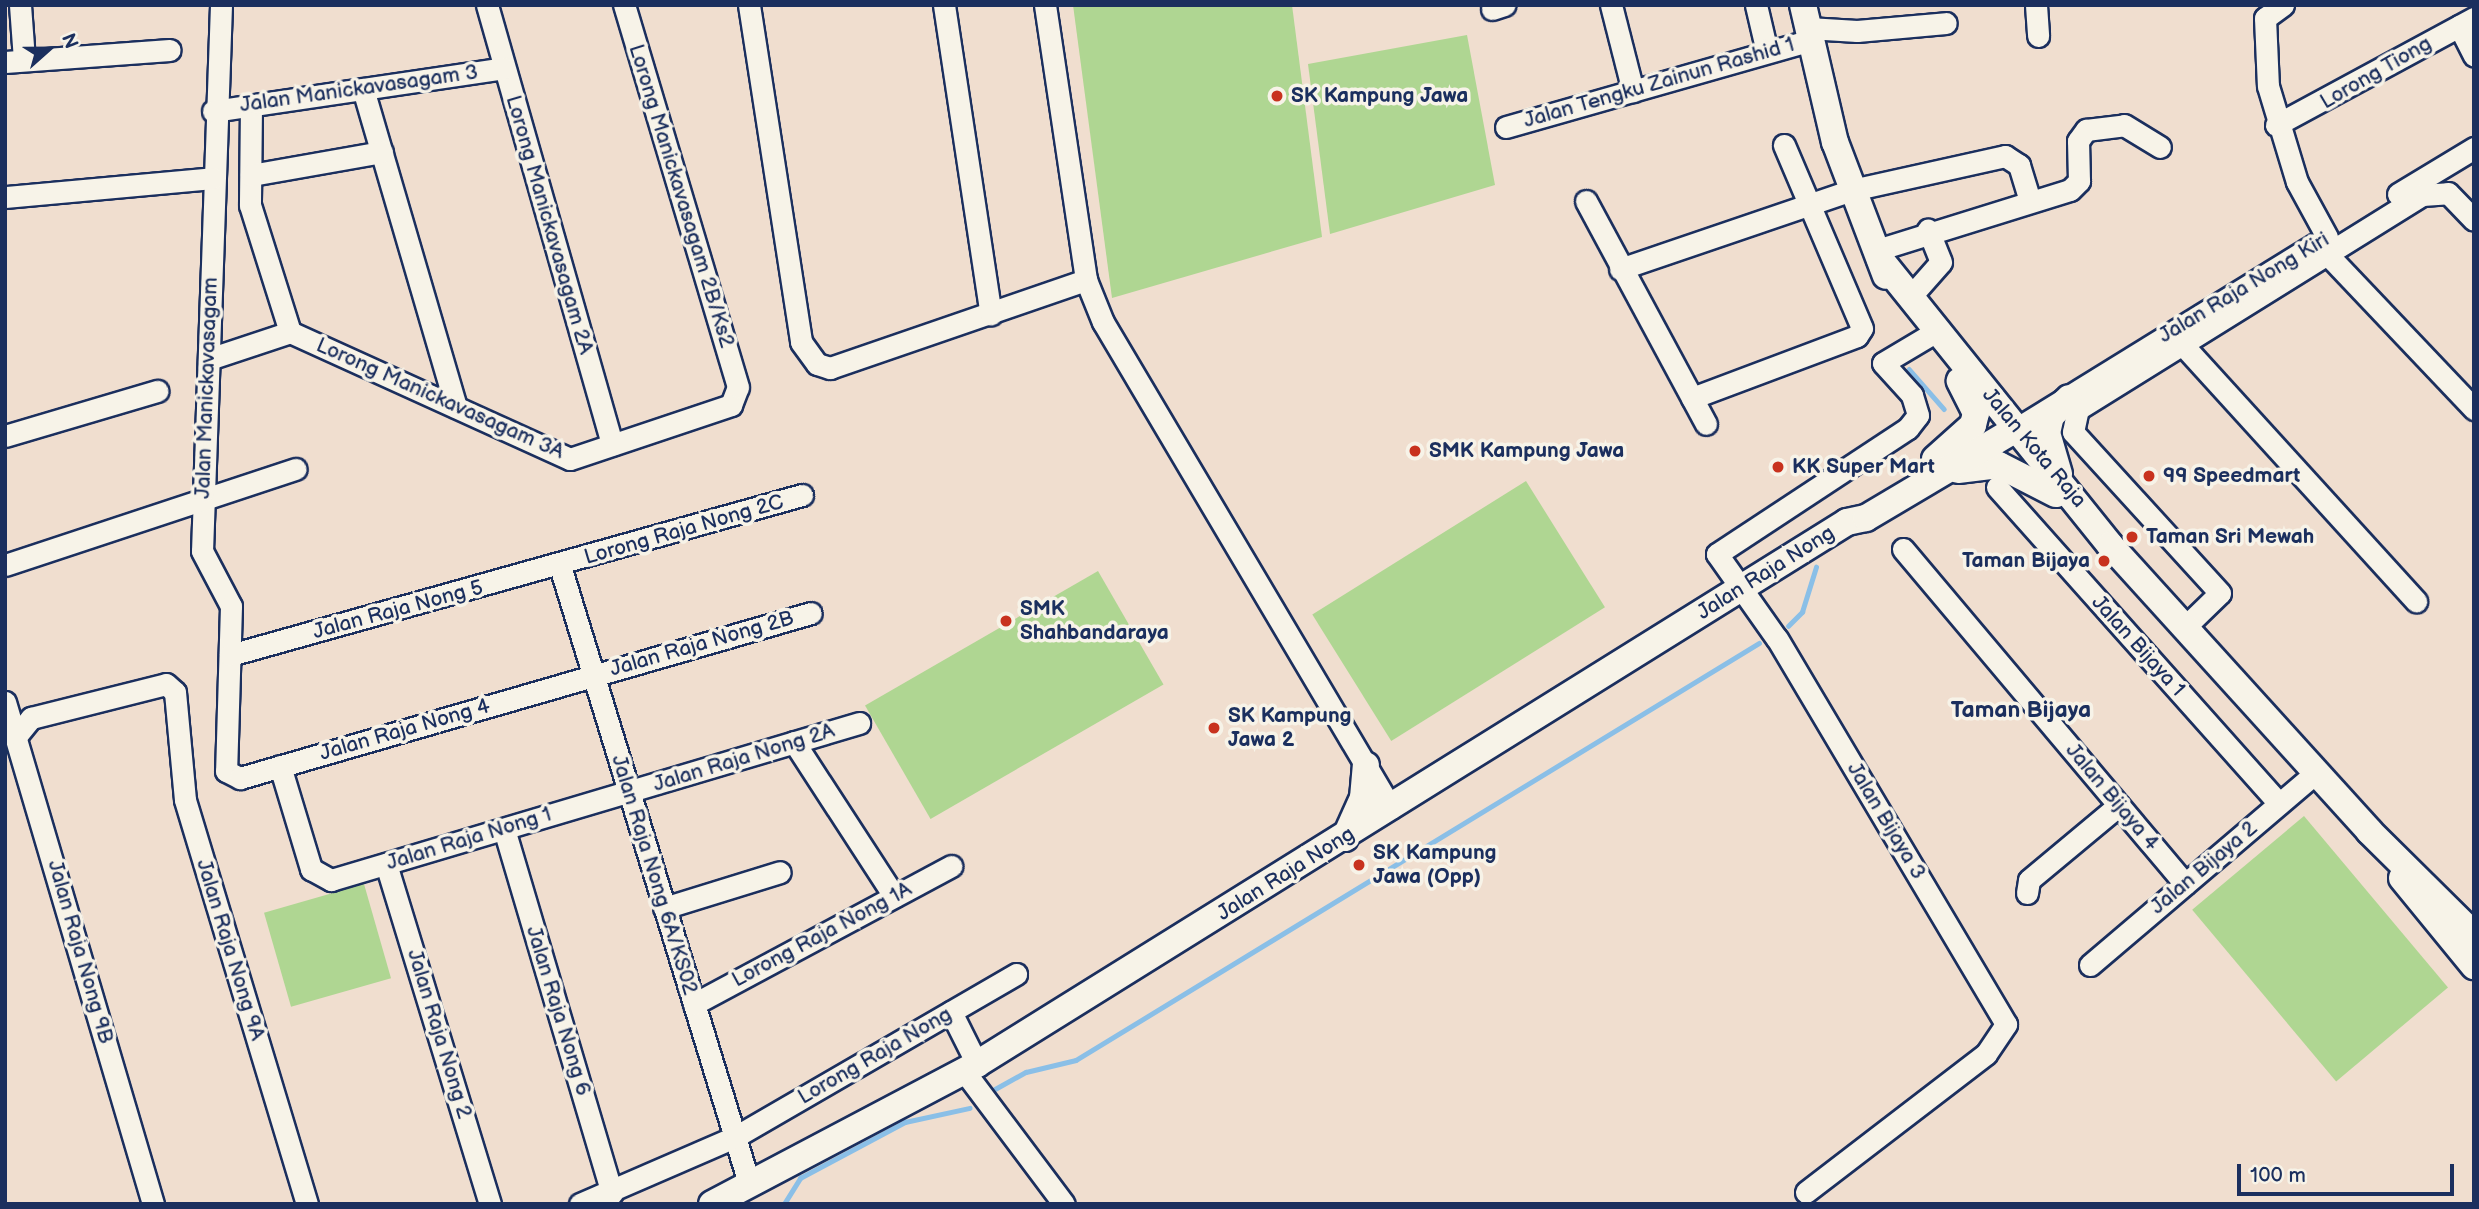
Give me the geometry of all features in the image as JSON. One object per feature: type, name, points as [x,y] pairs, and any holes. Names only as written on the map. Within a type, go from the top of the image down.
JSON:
[{"type":"main road","name":"Jalan Kota Raja","points":[[1808,24],[1852,190],[1879,255],[1911,296],[1932,335],[2058,488],[2370,831],[2474,935]]},
{"type":"main road","points":[[1879,255],[1932,335],[1976,414],[1973,425],[1933,471]]},
{"type":"main road","points":[[1960,381],[2007,427]]},
{"type":"main road","points":[[2058,488],[2047,433],[2051,416],[2070,398]]},
{"type":"main road","name":"Jalan Raja Nong","points":[[712,1204],[970,1068],[1344,839],[1743,588],[1847,522],[1860,507],[1933,471],[2007,427]]},
{"type":"main road","points":[[1933,471],[1993,464],[2058,488]]},
{"type":"main road","points":[[1344,839],[1363,798],[1366,765]]},
{"type":"main road","name":"Jalan Kota Raja","points":[[2370,831],[2433,923],[2474,966]]},
{"type":"street","points":[[20,5],[15,61],[170,50]]},
{"type":"street","name":"Jalan Manickavasagam","points":[[221,5],[214,111],[203,499],[210,575],[231,606],[225,762]]},
{"type":"street","name":"Lorong Manickavasagam 2A","points":[[487,5],[612,445]]},
{"type":"street","name":"Lorong Manickavasagam 2B/Ks2","points":[[624,5],[738,387]]},
{"type":"street","points":[[749,5],[808,355],[830,368],[1086,280]]},
{"type":"street","points":[[944,5],[991,314]]},
{"type":"street","points":[[1045,5],[1086,280],[1103,322],[1391,808]]},
{"type":"street","points":[[1611,5],[1633,91]]},
{"type":"street","points":[[1756,5],[1767,52]]},
{"type":"street","points":[[2036,5],[2038,36]]},
{"type":"street","points":[[2283,5],[2269,12],[2264,28],[2276,125],[2327,246],[2474,409]]},
{"type":"street","points":[[2466,22],[2474,55]]},
{"type":"street","name":"Lorong Tiong","points":[[2276,125],[2466,22]]},
{"type":"street","name":"Jalan Tengku Zainun Rashid 1","points":[[1506,127],[1767,52],[1808,24],[1857,31],[1946,23]]},
{"type":"street","name":"Jalan Manickavasagam 3","points":[[214,111],[504,68]]},
{"type":"street","points":[[363,89],[456,407]]},
{"type":"street","points":[[251,105],[250,205],[290,332]]},
{"type":"street","points":[[1879,255],[1928,230],[2070,190],[2079,181],[2078,141],[2086,130],[2124,125],[2160,147]]},
{"type":"street","points":[[1692,398],[1857,336],[1858,316],[1807,206],[1784,145]]},
{"type":"street","name":"Jalan Raja Nong Kiri","points":[[2007,427],[2070,398],[2094,380],[2327,246],[2474,148]]},
{"type":"street","points":[[251,175],[382,152]]},
{"type":"street","points":[[1620,269],[1852,190],[2006,156],[2019,165],[2030,201]]},
{"type":"street","points":[[5,197],[213,178]]},
{"type":"street","points":[[2186,626],[2220,593],[2073,432],[2078,409],[2182,344],[2327,246],[2422,195],[2448,193],[2474,220]]},
{"type":"street","points":[[1586,201],[1620,269],[1706,424]]},
{"type":"street","points":[[1911,296],[1941,262],[1928,230]]},
{"type":"street","name":"Lorong Manickavasagam 3A","points":[[209,359],[290,332],[570,459],[731,405],[738,387]]},
{"type":"street","name":"Jalan Bijaya 3","points":[[1806,1192],[1986,1054],[2003,1037],[2003,1016],[1743,588],[1717,554],[1909,428],[1918,415],[1912,395],[1883,363],[1932,335]]},
{"type":"street","points":[[2182,344],[2416,601]]},
{"type":"street","points":[[2007,427],[2094,380]]},
{"type":"street","points":[[5,436],[157,391]]},
{"type":"street","points":[[5,565],[296,469]]},
{"type":"street","name":"Jalan Bijaya 1","points":[[1997,487],[2279,804]]},
{"type":"street","name":"Lorong Raja Nong 2C","points":[[563,565],[802,495]]},
{"type":"street","name":"Jalan Bijaya 4","points":[[1903,549],[2185,884]]},
{"type":"street","name":"Jalan Raja Nong 5","points":[[230,655],[563,565]]},
{"type":"street","name":"Jalan Raja Nong 6A/KS02","points":[[563,565],[593,676],[749,1184]]},
{"type":"street","name":"Jalan Raja Nong 2B","points":[[593,676],[811,613]]},
{"type":"street","name":"Jalan Raja Nong 4","points":[[225,762],[240,778],[593,676]]},
{"type":"street","name":"Jalan Raja Nong 9A","points":[[18,734],[31,718],[166,684],[175,692],[185,800],[307,1204]]},
{"type":"street","name":"Jalan Raja Nong 9B","points":[[5,702],[18,734],[153,1204]]},
{"type":"street","name":"Jalan Raja Nong 2A","points":[[629,792],[859,723]]},
{"type":"street","points":[[794,743],[894,896]]},
{"type":"street","name":"Jalan Raja Nong 1","points":[[280,766],[310,869],[331,880],[629,792]]},
{"type":"street","name":"Jalan Bijaya 2","points":[[2090,965],[2317,772]]},
{"type":"street","points":[[2027,893],[2029,880],[2119,805]]},
{"type":"street","name":"Jalan Raja Nong 6","points":[[503,829],[612,1193]]},
{"type":"street","name":"Jalan Raja Nong 2","points":[[386,864],[490,1204]]},
{"type":"street","name":"Lorong Raja Nong 1A","points":[[694,1004],[951,866]]},
{"type":"street","points":[[664,908],[780,872]]},
{"type":"street","name":"Lorong Raja Nong","points":[[612,1193],[735,1137],[1016,974]]},
{"type":"street","points":[[951,1012],[970,1068],[1064,1204]]},
{"type":"street","points":[[580,1204],[612,1193]]},
{"type":"green space","points":[[1073,5],[1292,5],[1322,237],[1112,298]]},
{"type":"green space","points":[[1467,35],[1495,185],[1330,234],[1308,64]]},
{"type":"green space","points":[[1526,481],[1605,607],[1391,741],[1312,615]]},
{"type":"green space","points":[[1098,571],[1164,684],[931,819],[865,706]]},
{"type":"green space","points":[[2304,816],[2448,988],[2336,1081],[2192,910]]},
{"type":"green space","points":[[364,884],[391,978],[291,1007],[264,913]]},
{"type":"waterway","points":[[1909,369],[1944,409]]},
{"type":"waterway","points":[[1788,626],[1802,612],[1816,567]]},
{"type":"waterway","points":[[995,1089],[1026,1072],[1076,1060],[1759,643]]},
{"type":"waterway","points":[[784,1204],[800,1178],[905,1122],[969,1108]]},
{"type":"place","name":"SK Kampung Jawa","points":[[1277,96]]},
{"type":"place","name":"SMK Kampung Jawa","points":[[1415,451]]},
{"type":"place","name":"KK Super Mart","points":[[1778,467]]},
{"type":"place","name":"99 Speedmart","points":[[2149,476]]},
{"type":"place","name":"Taman Sri Mewah","points":[[2132,537]]},
{"type":"place","name":"Taman Bijaya","points":[[2104,561]]},
{"type":"place","name":"SMK Shahbandaraya","points":[[1006,621]]},
{"type":"place","name":"SK Kampung Jawa 2","points":[[1214,728]]},
{"type":"place","name":"SK Kampung Jawa (Opp)","points":[[1359,865]]},
{"type":"district","name":"Taman Bijaya","points":[[2021,710]]}]
